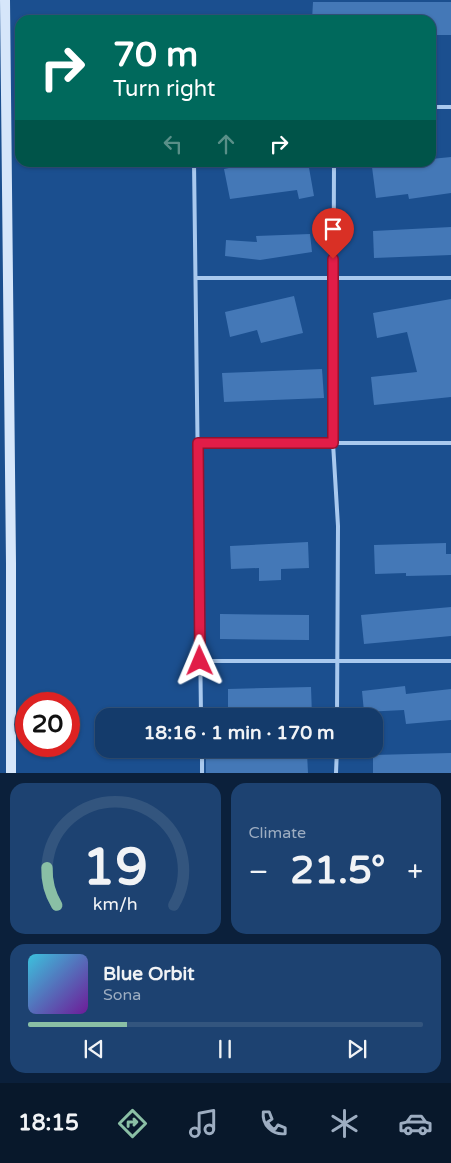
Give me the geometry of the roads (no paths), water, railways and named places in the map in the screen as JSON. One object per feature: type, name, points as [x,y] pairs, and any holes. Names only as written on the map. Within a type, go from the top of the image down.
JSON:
[{"type":"street","points":[[5,0],[11,563],[11,773]]},
{"type":"lane","points":[[436,106],[451,106]]},
{"type":"lane","points":[[194,167],[201,708]]},
{"type":"lane","points":[[334,167],[333,443],[338,526],[337,708]]},
{"type":"lane","points":[[196,278],[451,278]]},
{"type":"lane","points":[[198,443],[451,443]]},
{"type":"lane","points":[[200,661],[451,660]]},
{"type":"lane","points":[[202,758],[202,773]]},
{"type":"lane","points":[[336,773],[337,758]]}]
